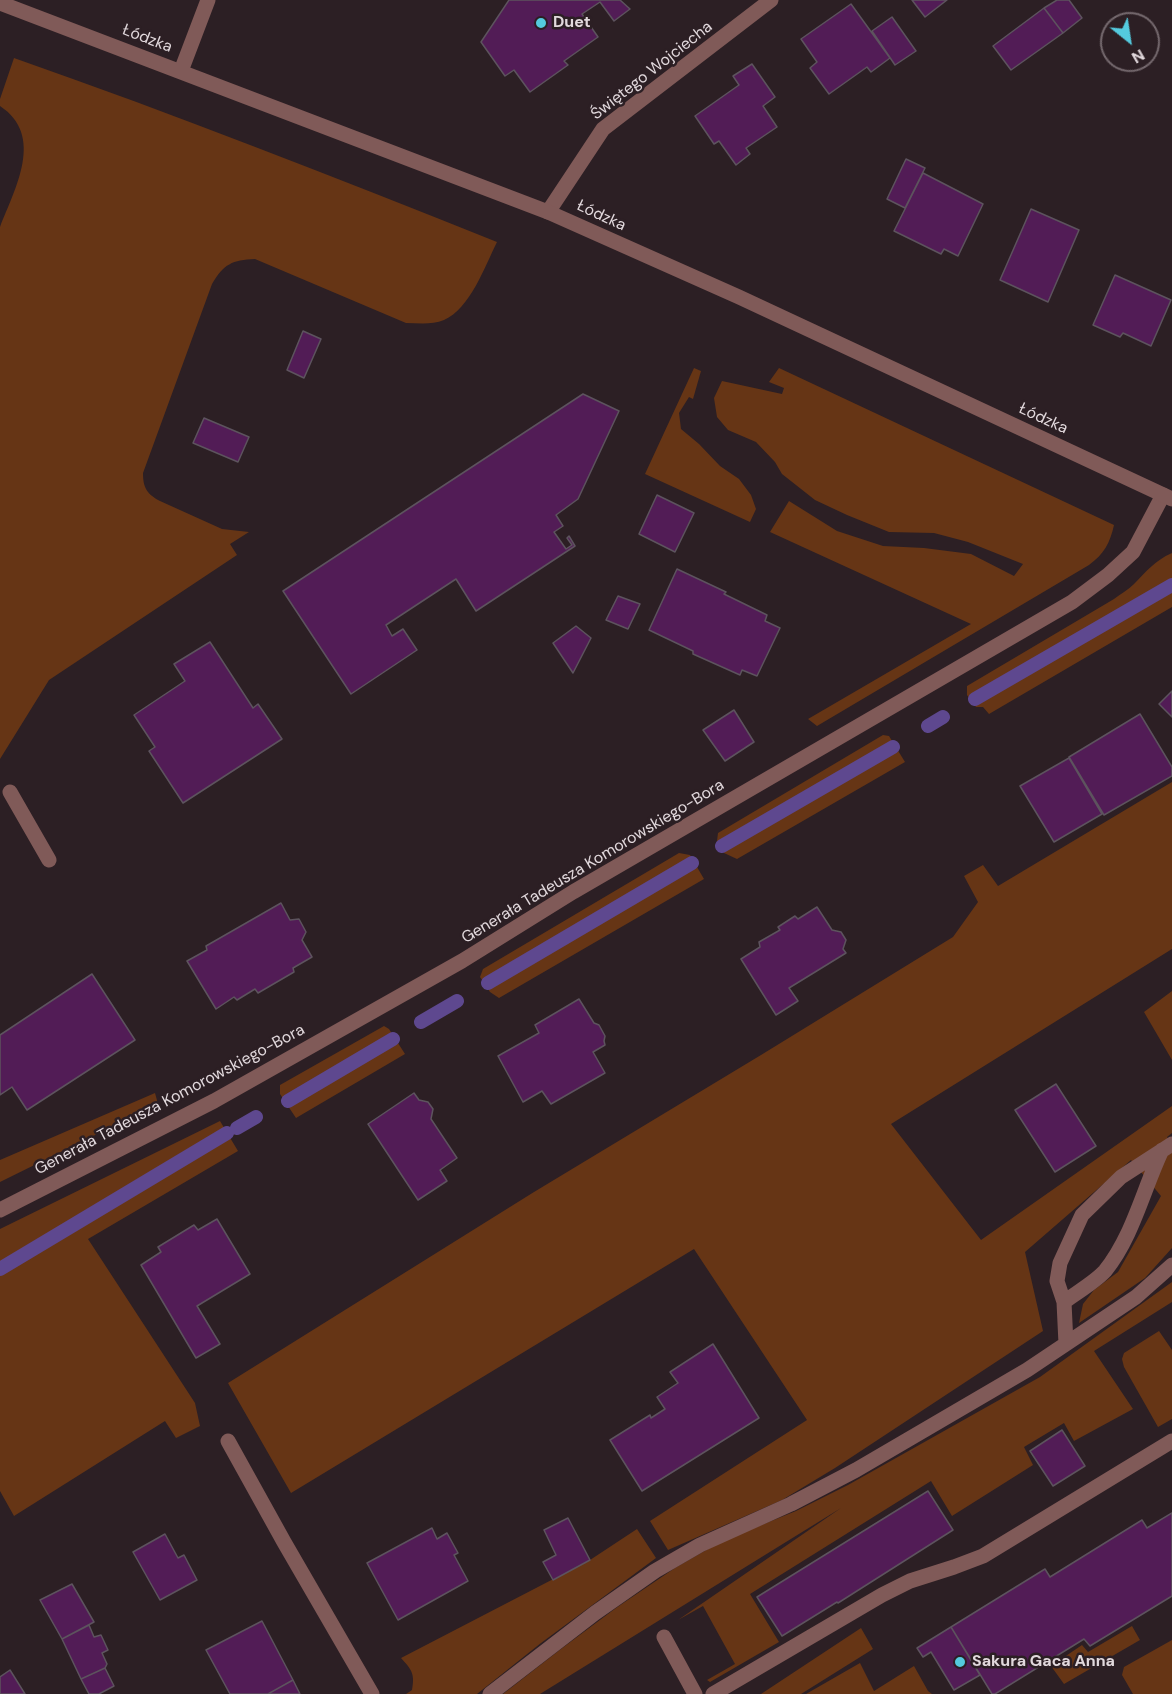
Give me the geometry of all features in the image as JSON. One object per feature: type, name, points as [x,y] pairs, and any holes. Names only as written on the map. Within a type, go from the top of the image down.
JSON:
[{"type":"street","points":[[181,71],[208,0]]},
{"type":"street","name":"Świętego Wojciecha","points":[[548,212],[603,129],[771,0]]},
{"type":"street","name":"Łódzka","points":[[0,3],[548,212],[739,297],[1167,497]]},
{"type":"street","name":"Generała Tadeusza Komorowskiego-Bora","points":[[0,1210],[214,1101],[451,967],[573,892],[1072,602],[1108,575],[1132,552],[1167,497]]},
{"type":"street","points":[[10,792],[49,860]]},
{"type":"street","points":[[1066,1344],[1064,1302],[1057,1281],[1059,1263],[1082,1215],[1121,1177],[1167,1147]]},
{"type":"street","points":[[1064,1302],[1104,1272],[1122,1245],[1150,1173],[1167,1147]]},
{"type":"street","points":[[490,1694],[595,1613],[656,1571],[700,1545],[791,1504],[856,1470],[1027,1370],[1136,1297],[1172,1265]]},
{"type":"street","points":[[228,1441],[372,1694]]},
{"type":"street","points":[[713,1694],[882,1595],[910,1581],[983,1556],[1172,1441]]},
{"type":"street","points":[[664,1637],[695,1694]]},
{"type":"shaded area","points":[[14,58],[257,147],[497,242],[476,286],[462,307],[444,320],[430,323],[406,323],[255,259],[234,262],[221,272],[212,284],[143,478],[147,490],[160,501],[222,529],[249,532],[230,544],[237,555],[49,680],[0,759],[0,227],[13,196],[24,147],[21,132],[14,118],[0,106],[0,99]]},
{"type":"shaded area","points":[[694,368],[701,371],[693,399],[689,397],[679,413],[681,429],[720,466],[739,479],[751,495],[756,509],[750,522],[645,474]]},
{"type":"shaded area","points":[[779,368],[1114,525],[1106,548],[1089,565],[817,726],[808,719],[971,624],[770,532],[789,501],[837,531],[883,546],[971,554],[1014,576],[1023,564],[968,542],[934,533],[889,532],[815,500],[782,474],[775,462],[756,442],[728,430],[717,417],[714,398],[722,381],[782,394],[784,388],[769,382]]},
{"type":"shaded area","points":[[1172,553],[1172,607],[989,714],[983,707],[976,707],[967,695],[967,686],[1114,599],[1132,586],[1155,563]]},
{"type":"shaded area","points":[[883,735],[889,736],[905,762],[737,859],[724,853],[717,841],[718,833]]},
{"type":"shaded area","points":[[1172,782],[1172,949],[891,1124],[981,1240],[1172,1106],[1172,1133],[1167,1137],[1172,1145],[1172,1248],[1145,1278],[1079,1323],[1083,1304],[1094,1290],[1118,1272],[1161,1196],[1131,1160],[1025,1252],[1043,1331],[835,1468],[782,1500],[668,1550],[650,1521],[807,1420],[694,1249],[291,1493],[228,1383],[534,1192],[953,937],[978,902],[964,876],[983,865],[998,886]]},
{"type":"shaded area","points":[[679,853],[690,855],[704,879],[499,998],[490,992],[480,977],[483,969]]},
{"type":"shaded area","points":[[1172,991],[1172,1060],[1144,1012]]},
{"type":"shaded area","points":[[384,1026],[389,1029],[405,1054],[296,1118],[280,1094],[280,1085]]},
{"type":"shaded area","points":[[155,1093],[158,1104],[0,1182],[0,1160]]},
{"type":"shaded area","points":[[220,1121],[238,1151],[88,1239],[195,1403],[200,1426],[176,1438],[165,1421],[14,1516],[0,1491],[0,1229]]},
{"type":"shaded area","points":[[1172,1282],[1172,1302],[1094,1351],[1133,1409],[1074,1441],[1064,1423],[1024,1447],[1033,1465],[952,1516],[931,1481],[750,1594],[779,1642],[710,1682],[707,1680],[735,1664],[703,1606],[678,1620],[841,1508],[540,1694],[503,1694],[616,1608],[675,1568],[722,1541],[796,1511],[848,1485],[1040,1377]]},
{"type":"shaded area","points":[[1159,1331],[1172,1350],[1172,1419],[1158,1427],[1124,1367],[1122,1359],[1124,1353]]},
{"type":"shaded area","points":[[637,1529],[656,1558],[541,1643],[477,1694],[406,1694],[412,1690],[413,1676],[401,1658],[590,1560]]},
{"type":"shaded area","points":[[1132,1626],[1140,1640],[1064,1684],[1051,1666],[1082,1645],[1088,1652]]},
{"type":"shaded area","points":[[861,1628],[873,1649],[801,1694],[761,1694]]},
{"type":"shaded area","points":[[1172,1640],[1172,1694],[1133,1694],[1122,1675],[1124,1667]]},
{"type":"shaded area","points":[[860,1663],[874,1691],[914,1666],[932,1694],[806,1694]]},
{"type":"building","points":[[509,0],[620,0],[630,9],[614,21],[600,2],[582,14],[598,37],[564,61],[568,65],[530,92],[514,70],[505,76],[481,42]]},
{"type":"building","points":[[912,0],[947,0],[925,17]]},
{"type":"building","points":[[1057,0],[1069,0],[1082,18],[1063,33],[1044,8]]},
{"type":"building","points":[[851,4],[890,58],[871,72],[867,67],[829,94],[810,68],[817,62],[801,39]]},
{"type":"building","points":[[1044,8],[1063,33],[1011,70],[993,46]]},
{"type":"building","points":[[892,17],[916,51],[895,65],[872,31]]},
{"type":"building","points":[[752,64],[775,97],[763,106],[777,127],[746,148],[750,154],[736,165],[719,141],[714,144],[695,116],[739,85],[733,76]]},
{"type":"building","points":[[906,159],[925,168],[905,208],[887,199]]},
{"type":"building","points":[[923,173],[983,204],[958,256],[944,249],[941,254],[894,231]]},
{"type":"building","points":[[1031,209],[1079,230],[1048,302],[1000,280]]},
{"type":"building","points":[[1115,275],[1171,300],[1151,346],[1123,333],[1120,337],[1093,325]]},
{"type":"building","points":[[303,331],[321,339],[304,378],[287,370]]},
{"type":"building","points":[[583,394],[619,411],[578,499],[556,515],[563,526],[554,532],[566,549],[572,545],[567,538],[569,536],[575,546],[476,611],[456,579],[386,625],[392,636],[403,629],[417,650],[351,694],[283,591]]},
{"type":"building","points":[[204,418],[249,437],[238,462],[193,443]]},
{"type":"building","points":[[657,495],[694,513],[675,552],[639,534]]},
{"type":"building","points":[[677,569],[726,592],[724,594],[767,615],[765,621],[780,628],[757,676],[742,670],[740,675],[693,654],[693,651],[649,630]]},
{"type":"building","points":[[618,596],[640,604],[628,629],[606,620]]},
{"type":"building","points":[[576,626],[591,638],[573,673],[553,643]]},
{"type":"building","points":[[210,642],[253,708],[258,704],[282,739],[183,803],[149,751],[155,747],[134,715],[185,681],[174,664]]},
{"type":"building","points":[[1172,691],[1172,717],[1159,704]]},
{"type":"building","points":[[734,710],[754,742],[725,761],[703,730]]},
{"type":"building","points":[[1140,714],[1172,767],[1172,776],[1104,815],[1069,757]]},
{"type":"building","points":[[1069,758],[1102,814],[1054,842],[1020,786]]},
{"type":"building","points":[[281,903],[290,920],[299,919],[306,932],[302,940],[312,957],[293,968],[294,972],[258,993],[255,989],[237,1000],[234,997],[216,1009],[187,961],[207,950],[206,946]]},
{"type":"building","points":[[817,907],[832,930],[841,932],[846,940],[843,949],[846,953],[789,988],[798,1001],[776,1015],[741,959],[760,947],[759,942],[780,930],[778,927],[795,916],[798,919]]},
{"type":"building","points":[[92,974],[135,1040],[27,1110],[12,1087],[0,1095],[0,1035]]},
{"type":"building","points":[[579,999],[605,1036],[605,1045],[593,1052],[605,1073],[551,1104],[542,1091],[523,1102],[498,1056],[539,1033],[535,1025]]},
{"type":"building","points":[[1056,1084],[1096,1146],[1055,1172],[1015,1110]]},
{"type":"building","points":[[414,1093],[419,1100],[428,1102],[433,1109],[431,1119],[457,1158],[440,1170],[447,1181],[418,1200],[368,1124]]},
{"type":"building","points":[[217,1219],[250,1274],[197,1306],[220,1344],[196,1358],[141,1265],[161,1252],[158,1247],[194,1225],[198,1230]]},
{"type":"building","points":[[713,1344],[759,1418],[642,1491],[610,1440],[650,1415],[651,1418],[665,1409],[657,1397],[678,1383],[670,1372]]},
{"type":"building","points":[[1062,1430],[1085,1466],[1053,1486],[1030,1451]]},
{"type":"building","points":[[928,1491],[953,1530],[782,1636],[757,1597]]},
{"type":"building","points":[[1172,1513],[1172,1596],[1090,1646],[1084,1639],[992,1694],[951,1627],[1045,1569],[1050,1577],[1142,1520],[1147,1528]]},
{"type":"building","points":[[568,1518],[590,1560],[553,1580],[543,1562],[556,1555],[544,1530]]},
{"type":"building","points":[[432,1528],[437,1539],[447,1533],[458,1553],[454,1555],[468,1581],[398,1620],[367,1563]]},
{"type":"building","points":[[165,1534],[178,1558],[184,1555],[197,1580],[160,1600],[133,1552]]},
{"type":"building","points":[[72,1584],[94,1622],[62,1639],[40,1600]]},
{"type":"building","points":[[262,1621],[293,1680],[268,1694],[230,1694],[206,1650]]},
{"type":"building","points":[[89,1625],[94,1637],[101,1635],[108,1650],[102,1653],[107,1664],[105,1668],[81,1679],[62,1639]]},
{"type":"building","points":[[951,1627],[980,1675],[954,1690],[931,1652],[923,1657],[917,1648]]},
{"type":"building","points":[[105,1668],[114,1686],[99,1694],[89,1694],[81,1679]]},
{"type":"building","points":[[10,1670],[25,1694],[0,1694],[0,1677]]},
{"type":"building","points":[[293,1680],[300,1694],[268,1694]]},
{"type":"waterway","points":[[975,699],[1172,585]]},
{"type":"waterway","points":[[928,726],[943,717]]},
{"type":"waterway","points":[[722,846],[893,747]]},
{"type":"waterway","points":[[488,983],[692,863]]},
{"type":"waterway","points":[[421,1022],[457,1001]]},
{"type":"waterway","points":[[288,1101],[393,1039]]},
{"type":"waterway","points":[[237,1128],[256,1117]]},
{"type":"waterway","points":[[0,1269],[227,1133]]},
{"type":"place","name":"Duet","points":[[541,23]]},
{"type":"place","name":"Sakura Gaca Anna","points":[[960,1662]]}]
